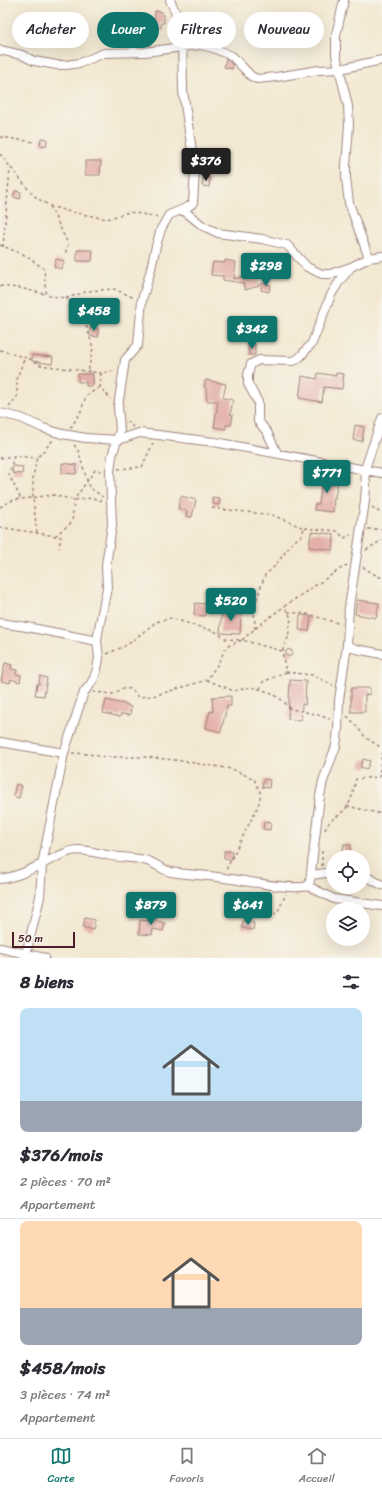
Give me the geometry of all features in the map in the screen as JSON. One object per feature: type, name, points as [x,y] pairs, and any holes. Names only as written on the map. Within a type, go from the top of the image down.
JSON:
[{"type":"street","points":[[170,0],[175,12]]},
{"type":"street","points":[[344,0],[336,36],[336,55],[348,106],[349,126],[346,166],[349,203],[369,258]]},
{"type":"street","points":[[0,50],[22,55],[34,61],[61,65],[80,63],[104,53],[145,52],[181,48],[183,91],[195,171],[193,203],[183,210],[169,215],[159,235],[142,300],[138,345],[125,360],[118,407],[120,430],[112,456],[110,471],[112,525],[106,565],[107,588],[97,641],[99,658],[94,678],[84,692],[64,753],[42,865],[40,897],[26,956]]},
{"type":"street","points":[[210,48],[232,56],[251,76],[257,79],[319,70],[340,69],[382,60]]},
{"type":"street","points":[[183,210],[203,226],[218,233],[262,239],[287,245],[307,267],[322,274],[330,274],[351,267],[369,258],[382,256]]},
{"type":"street","points":[[277,453],[268,432],[258,421],[258,402],[248,384],[249,369],[251,364],[258,360],[296,360],[300,357],[314,340],[331,295],[351,267]]},
{"type":"street","points":[[4,414],[21,418],[43,428],[62,434],[86,438],[118,440],[139,433],[214,442],[382,473]]},
{"type":"street","points":[[308,886],[311,875],[323,781],[336,746],[339,722],[338,709],[347,645],[349,607],[365,501],[365,469],[382,418]]},
{"type":"street","points":[[0,623],[97,641]]},
{"type":"street","points":[[347,645],[356,649],[382,654]]},
{"type":"street","points":[[0,742],[64,753]]},
{"type":"street","points":[[0,879],[7,878],[42,865],[72,851],[88,850],[108,855],[144,860],[154,863],[165,871],[179,874],[222,877],[288,886],[308,886],[334,899],[382,906]]},
{"type":"street","points":[[311,875],[326,873]]},
{"type":"street","points":[[370,879],[382,885]]},
{"type":"street","points":[[0,948],[26,956],[45,958]]},
{"type":"path","points":[[0,137],[35,142]]},
{"type":"path","points":[[0,154],[10,168],[37,198],[50,206],[106,219],[129,212],[159,217],[169,215]]},
{"type":"path","points":[[3,247],[10,168]]},
{"type":"path","points":[[50,206],[68,244],[65,255]]},
{"type":"path","points":[[0,245],[27,256],[44,268],[46,293]]},
{"type":"path","points":[[0,286],[19,288],[43,294],[46,293],[50,296],[66,298],[89,291],[114,289],[142,300]]},
{"type":"path","points":[[66,298],[81,309],[86,324],[93,348],[88,371]]},
{"type":"path","points":[[0,350],[25,358],[40,365],[101,373],[124,368]]},
{"type":"path","points":[[4,414],[17,397],[16,378],[25,358]]},
{"type":"path","points":[[37,533],[33,498],[33,477],[37,458],[72,426],[81,411],[86,396],[100,387]]},
{"type":"path","points":[[62,434],[78,450],[89,487],[110,503]]},
{"type":"path","points":[[0,458],[14,456],[37,458]]},
{"type":"path","points":[[14,456],[9,475],[21,500]]},
{"type":"path","points":[[0,507],[13,500],[54,495],[74,500],[92,498],[110,503]]},
{"type":"path","points":[[365,501],[382,514]]},
{"type":"path","points":[[212,508],[272,515],[304,528],[337,531]]},
{"type":"path","points":[[0,527],[61,537],[59,548]]},
{"type":"path","points":[[255,629],[254,607],[265,575],[274,567],[293,542],[302,535],[304,528]]},
{"type":"path","points":[[358,555],[382,540]]},
{"type":"path","points":[[207,680],[219,662],[226,647],[242,640],[285,607],[345,566],[356,564],[364,567],[372,574],[382,578]]},
{"type":"path","points":[[285,607],[291,618],[288,638],[282,647],[286,672]]},
{"type":"path","points":[[287,612],[307,614],[348,626]]},
{"type":"path","points":[[99,658],[127,645],[156,622],[171,618],[216,632],[226,639],[242,640],[282,651]]},
{"type":"path","points":[[260,689],[263,682],[286,672],[312,675],[332,685],[342,682]]},
{"type":"path","points":[[84,692],[114,694],[123,688],[131,688],[138,697],[153,696],[207,680],[234,691],[251,687],[270,692],[282,700],[291,709],[315,714],[339,722]]},
{"type":"path","points":[[338,709],[354,723],[366,738],[382,748]]},
{"type":"path","points":[[64,753],[88,754],[105,757],[144,757],[175,760],[232,769],[254,779],[261,794],[258,806],[222,877]]},
{"type":"path","points":[[324,832],[329,821],[343,812],[351,802],[356,780],[379,778],[382,753]]},
{"type":"path","points":[[347,806],[382,814]]},
{"type":"path","points":[[321,874],[322,848]]},
{"type":"path","points":[[274,915],[284,899],[288,886]]},
{"type":"building","points":[[155,11],[162,12],[162,15],[164,15],[164,23],[161,23],[161,28],[159,28],[159,12]]},
{"type":"building","points":[[226,59],[232,64],[232,69],[224,67]]},
{"type":"building","points":[[41,138],[47,139],[46,146],[40,145]]},
{"type":"building","points":[[85,161],[101,161],[100,175],[85,175]]},
{"type":"building","points":[[203,177],[210,178],[209,187],[202,186]]},
{"type":"building","points":[[15,191],[21,192],[20,199],[13,197]]},
{"type":"building","points":[[77,250],[93,250],[92,261],[77,261]]},
{"type":"building","points":[[56,259],[64,261],[62,269],[54,267]]},
{"type":"building","points":[[225,260],[236,262],[234,279],[255,273],[259,286],[245,290],[243,283],[223,280],[223,276],[211,275],[213,262],[225,263]]},
{"type":"building","points":[[262,283],[271,285],[269,292],[261,290]]},
{"type":"building","points":[[90,328],[98,328],[98,337],[90,336]]},
{"type":"building","points":[[255,344],[255,355],[249,355],[248,345]]},
{"type":"building","points":[[32,355],[53,357],[52,364],[32,361]]},
{"type":"building","points":[[318,373],[336,376],[336,373],[344,374],[342,389],[324,387],[322,402],[299,398],[302,376],[317,379]]},
{"type":"building","points":[[78,374],[93,374],[93,386],[86,386],[86,382],[78,382]]},
{"type":"building","points":[[206,380],[226,384],[223,398],[233,400],[230,415],[233,415],[231,425],[226,425],[226,429],[214,427],[218,401],[207,401],[206,388],[204,387]]},
{"type":"building","points":[[355,425],[364,427],[362,441],[353,440]]},
{"type":"building","points":[[62,463],[77,465],[76,474],[62,473]]},
{"type":"building","points":[[13,466],[23,467],[22,474],[12,473]]},
{"type":"building","points":[[323,473],[330,474],[330,477],[338,478],[333,512],[314,510],[315,504],[319,504]]},
{"type":"building","points":[[181,496],[196,500],[192,517],[186,516],[187,511],[178,508]]},
{"type":"building","points":[[212,497],[220,498],[219,505],[213,504]]},
{"type":"building","points":[[311,532],[334,534],[333,550],[309,547]]},
{"type":"building","points":[[357,600],[379,603],[376,618],[355,614]]},
{"type":"building","points":[[195,603],[206,604],[205,616],[194,615]]},
{"type":"building","points":[[222,609],[241,610],[240,634],[220,633]]},
{"type":"building","points":[[300,615],[311,616],[309,631],[299,630]]},
{"type":"building","points":[[289,650],[292,653],[289,656],[286,653]]},
{"type":"building","points":[[5,663],[12,665],[11,669],[17,670],[16,674],[21,675],[20,682],[11,679],[10,683],[1,681]]},
{"type":"building","points":[[40,676],[47,678],[44,696],[35,695]]},
{"type":"building","points":[[290,680],[306,681],[305,705],[302,704],[301,720],[288,719]]},
{"type":"building","points":[[351,688],[370,688],[370,694],[365,695],[365,712],[351,712]]},
{"type":"building","points":[[231,696],[231,706],[227,706],[221,732],[206,728],[210,711],[213,712],[212,697]]},
{"type":"building","points":[[106,700],[128,705],[131,707],[130,715],[121,714],[120,717],[103,713]]},
{"type":"building","points":[[363,759],[370,761],[367,769],[360,767]]},
{"type":"building","points":[[264,779],[270,780],[269,788],[262,787]]},
{"type":"building","points":[[16,784],[22,786],[19,798],[13,796]]},
{"type":"building","points":[[264,821],[271,822],[270,830],[263,829]]},
{"type":"building","points":[[344,844],[351,845],[351,850],[343,850]]},
{"type":"building","points":[[224,851],[232,851],[231,860],[224,859]]},
{"type":"building","points":[[149,914],[157,915],[156,921],[165,923],[163,931],[153,929],[152,935],[139,934],[140,920],[148,921]]},
{"type":"building","points":[[85,918],[95,920],[93,930],[83,927]]},
{"type":"building","points":[[243,921],[254,923],[253,930],[242,928]]}]
